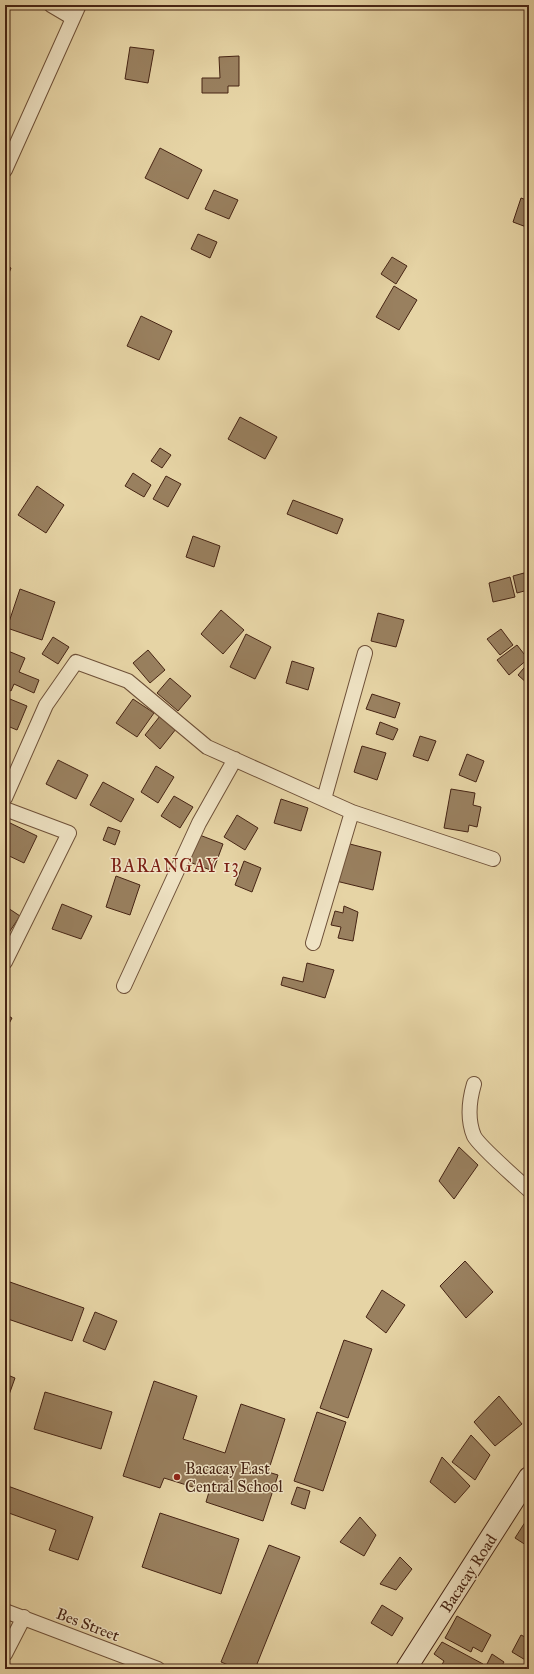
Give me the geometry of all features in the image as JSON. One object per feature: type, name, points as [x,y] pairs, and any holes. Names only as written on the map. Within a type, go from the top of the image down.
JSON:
[{"type":"main road","name":"Bacacay Road","points":[[406,1669],[529,1477]]},
{"type":"street","points":[[51,5],[72,18]]},
{"type":"street","points":[[5,170],[79,5]]},
{"type":"street","points":[[324,799],[365,652]]},
{"type":"street","points":[[5,798],[46,705],[76,662],[128,681],[207,747],[352,812],[493,859]]},
{"type":"street","points":[[124,986],[199,824],[235,759]]},
{"type":"street","points":[[5,809],[69,833],[5,962]]},
{"type":"street","points":[[313,943],[352,812]]},
{"type":"street","points":[[474,1084],[469,1100],[470,1125],[475,1138],[529,1190]]},
{"type":"street","name":"Bes Street","points":[[5,1611],[158,1669]]},
{"type":"street","points":[[5,1654],[24,1617]]},
{"type":"building","points":[[130,47],[154,50],[148,83],[125,79]]},
{"type":"building","points":[[239,56],[239,86],[228,86],[228,93],[202,93],[202,78],[220,78],[219,57]]},
{"type":"building","points":[[160,148],[202,170],[188,199],[145,178]]},
{"type":"building","points":[[214,190],[238,200],[229,219],[205,209]]},
{"type":"building","points":[[521,198],[529,201],[529,228],[513,222]]},
{"type":"building","points":[[198,234],[217,242],[210,258],[191,249]]},
{"type":"building","points":[[392,257],[407,266],[396,284],[381,274]]},
{"type":"building","points":[[5,265],[11,268],[5,283]]},
{"type":"building","points":[[394,286],[417,300],[399,330],[376,317]]},
{"type":"building","points":[[141,316],[172,331],[159,360],[127,346]]},
{"type":"building","points":[[240,417],[277,437],[265,459],[228,439]]},
{"type":"building","points":[[160,448],[171,455],[162,468],[151,461]]},
{"type":"building","points":[[133,473],[151,485],[144,497],[125,486]]},
{"type":"building","points":[[166,476],[181,484],[168,507],[153,499]]},
{"type":"building","points":[[37,486],[64,505],[46,533],[18,515]]},
{"type":"building","points":[[293,500],[343,519],[337,534],[287,514]]},
{"type":"building","points":[[193,536],[220,546],[214,567],[186,557]]},
{"type":"building","points":[[524,573],[528,590],[517,593],[513,576]]},
{"type":"building","points":[[510,577],[515,597],[493,602],[489,583]]},
{"type":"building","points":[[20,589],[55,602],[42,640],[7,628]]},
{"type":"building","points":[[221,610],[244,630],[223,654],[201,634]]},
{"type":"building","points":[[378,613],[404,620],[396,647],[371,641]]},
{"type":"building","points":[[501,629],[513,645],[500,655],[487,639]]},
{"type":"building","points":[[246,634],[271,647],[255,679],[230,667]]},
{"type":"building","points":[[53,637],[69,647],[58,664],[42,654]]},
{"type":"building","points":[[517,645],[528,659],[509,675],[497,660]]},
{"type":"building","points":[[148,650],[165,670],[150,683],[133,663]]},
{"type":"building","points":[[8,651],[25,658],[19,672],[39,680],[34,693],[14,684],[11,691],[5,688],[5,658]]},
{"type":"building","points":[[292,661],[314,668],[308,690],[286,683]]},
{"type":"building","points":[[529,662],[529,685],[518,675]]},
{"type":"building","points":[[170,678],[191,696],[178,711],[157,693]]},
{"type":"building","points":[[372,694],[400,703],[395,718],[366,709]]},
{"type":"building","points":[[5,697],[27,706],[17,730],[5,725]]},
{"type":"building","points":[[133,699],[154,713],[137,737],[116,723]]},
{"type":"building","points":[[160,716],[176,729],[160,749],[145,735]]},
{"type":"building","points":[[380,722],[398,729],[393,740],[376,734]]},
{"type":"building","points":[[420,736],[436,741],[428,761],[413,756]]},
{"type":"building","points":[[362,746],[386,753],[377,780],[354,772]]},
{"type":"building","points":[[467,754],[484,761],[476,782],[459,775]]},
{"type":"building","points":[[58,760],[88,775],[76,799],[46,784]]},
{"type":"building","points":[[156,766],[174,777],[158,803],[141,792]]},
{"type":"building","points":[[103,782],[134,799],[121,822],[90,805]]},
{"type":"building","points":[[451,789],[475,793],[473,805],[481,807],[477,827],[469,825],[468,832],[444,828]]},
{"type":"building","points":[[174,796],[193,807],[180,828],[161,816]]},
{"type":"building","points":[[281,799],[308,808],[301,831],[274,823]]},
{"type":"building","points":[[237,815],[258,828],[245,850],[224,837]]},
{"type":"building","points":[[8,822],[37,836],[24,863],[5,854],[5,829]]},
{"type":"building","points":[[108,827],[120,831],[115,845],[103,840]]},
{"type":"building","points":[[197,834],[223,844],[213,871],[187,861]]},
{"type":"building","points":[[346,843],[381,852],[373,890],[336,881]]},
{"type":"building","points":[[244,861],[261,868],[252,892],[235,885]]},
{"type":"building","points":[[116,876],[140,885],[130,915],[106,907]]},
{"type":"building","points":[[62,904],[92,916],[81,939],[52,929]]},
{"type":"building","points":[[5,906],[20,916],[8,934],[5,932]]},
{"type":"building","points":[[344,906],[358,912],[353,941],[338,938],[341,927],[331,925],[335,911],[343,913]]},
{"type":"building","points":[[307,963],[334,970],[325,998],[281,985],[283,977],[303,982]]},
{"type":"building","points":[[5,1014],[12,1018],[5,1031]]},
{"type":"building","points":[[459,1147],[478,1165],[454,1199],[439,1181]]},
{"type":"building","points":[[465,1261],[493,1292],[466,1318],[440,1286]]},
{"type":"building","points":[[7,1281],[84,1308],[72,1341],[5,1318],[5,1288]]},
{"type":"building","points":[[382,1290],[405,1305],[386,1333],[366,1317]]},
{"type":"building","points":[[95,1312],[117,1321],[105,1350],[83,1341]]},
{"type":"building","points":[[344,1340],[372,1349],[348,1418],[320,1408]]},
{"type":"building","points":[[5,1374],[15,1378],[5,1406]]},
{"type":"building","points":[[154,1381],[197,1396],[183,1439],[225,1453],[241,1404],[285,1419],[268,1472],[278,1475],[263,1521],[206,1502],[209,1492],[164,1478],[160,1488],[123,1476]]},
{"type":"building","points":[[45,1392],[112,1412],[101,1449],[34,1429]]},
{"type":"building","points":[[499,1396],[522,1424],[495,1446],[474,1422]]},
{"type":"building","points":[[317,1412],[346,1422],[323,1491],[294,1481]]},
{"type":"building","points":[[471,1435],[490,1455],[475,1480],[452,1462]]},
{"type":"building","points":[[442,1457],[470,1486],[455,1503],[430,1482]]},
{"type":"building","points":[[5,1485],[93,1517],[78,1560],[49,1550],[56,1530],[6,1512],[5,1516]]},
{"type":"building","points":[[297,1487],[310,1491],[305,1509],[291,1504]]},
{"type":"building","points":[[160,1513],[239,1539],[221,1594],[142,1567]]},
{"type":"building","points":[[529,1516],[529,1547],[515,1538]]},
{"type":"building","points":[[360,1517],[376,1535],[364,1556],[340,1542]]},
{"type":"building","points":[[269,1545],[300,1557],[255,1669],[238,1669],[221,1662]]},
{"type":"building","points":[[400,1557],[412,1569],[396,1590],[380,1584]]},
{"type":"building","points":[[382,1605],[403,1618],[392,1636],[371,1623]]},
{"type":"building","points":[[457,1616],[491,1635],[482,1652],[473,1647],[471,1652],[445,1638]]},
{"type":"building","points":[[521,1635],[529,1639],[529,1658],[527,1661],[512,1652]]},
{"type":"building","points":[[442,1642],[483,1664],[481,1669],[440,1668],[444,1661],[434,1654]]},
{"type":"building","points":[[492,1654],[504,1662],[500,1669],[485,1668]]},
{"type":"building","points":[[427,1665],[435,1669],[425,1669]]},
{"type":"place","name":"Bacacay East Central School","points":[[177,1477]]},
{"type":"district","name":"BARANGAY 13","points":[[175,866]]}]
